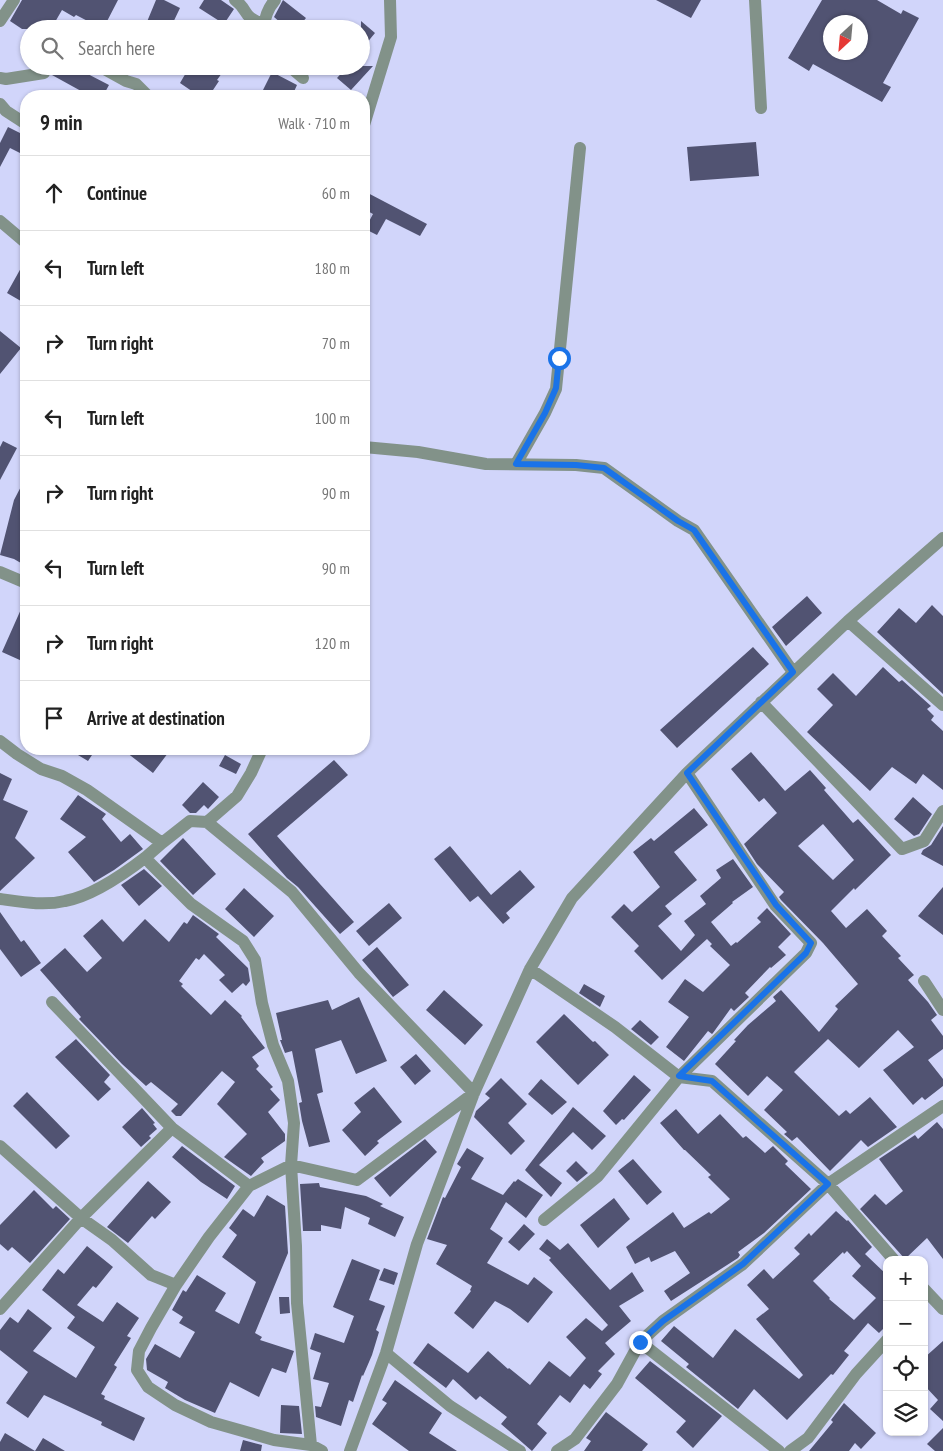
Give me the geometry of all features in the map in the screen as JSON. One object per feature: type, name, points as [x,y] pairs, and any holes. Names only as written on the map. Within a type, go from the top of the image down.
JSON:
[{"type":"street","points":[[0,21],[14,0]]},
{"type":"street","points":[[235,0],[243,7],[247,16],[252,20]]},
{"type":"street","points":[[266,20],[270,6],[275,0]]},
{"type":"street","points":[[370,105],[391,37],[390,0]]},
{"type":"street","points":[[755,0],[761,108]]},
{"type":"street","points":[[0,78],[6,79],[31,75]]},
{"type":"street","points":[[114,75],[126,82],[136,84],[142,90]]},
{"type":"street","points":[[300,75],[303,78]]},
{"type":"street","points":[[0,104],[6,111],[20,120]]},
{"type":"street","points":[[516,464],[545,413],[556,388],[580,148]]},
{"type":"street","points":[[0,221],[20,238]]},
{"type":"street","points":[[370,448],[418,452],[486,464],[576,465],[604,468],[678,521],[694,530],[793,672]]},
{"type":"street","points":[[350,1451],[386,1353],[416,1244],[474,1093],[530,969],[572,898],[687,773],[848,621],[943,538]]},
{"type":"street","points":[[0,572],[20,580]]},
{"type":"street","points":[[848,621],[943,705]]},
{"type":"street","points":[[761,702],[902,849],[924,841],[943,811]]},
{"type":"street","points":[[0,740],[17,754],[42,769],[62,776],[88,790],[162,843]]},
{"type":"street","points":[[207,822],[236,796],[251,773],[259,755]]},
{"type":"street","points":[[544,1220],[598,1176],[679,1076],[806,953],[811,943],[776,905],[687,773]]},
{"type":"street","points":[[0,899],[37,904],[66,901],[119,878],[190,821],[207,822],[292,892],[359,972],[474,1093]]},
{"type":"street","points":[[146,857],[191,904],[243,941],[255,960],[262,1002],[273,1045],[288,1081],[294,1123],[291,1165],[297,1303],[317,1448],[274,1440],[211,1422],[174,1405],[148,1386],[136,1370],[139,1351],[176,1285],[249,1186],[291,1165],[357,1180],[474,1093]]},
{"type":"street","points":[[530,969],[615,1027],[679,1076],[712,1081],[828,1184],[891,1256]]},
{"type":"street","points":[[924,981],[943,1010]]},
{"type":"street","points":[[52,1002],[172,1128],[249,1186]]},
{"type":"street","points":[[564,1451],[617,1384],[640,1342],[663,1321],[743,1264],[828,1184],[943,1106]]},
{"type":"street","points":[[0,1309],[81,1218],[172,1128]]},
{"type":"street","points":[[0,1146],[81,1218],[112,1240],[151,1275],[176,1285]]},
{"type":"street","points":[[928,1298],[943,1309]]},
{"type":"street","points":[[640,1342],[779,1451]]},
{"type":"street","points":[[790,1451],[808,1438],[856,1374],[883,1344]]},
{"type":"street","points":[[386,1353],[450,1406],[520,1451]]},
{"type":"street","points":[[557,1451],[575,1439]]},
{"type":"building","points":[[22,0],[118,0],[108,20],[86,20],[76,15],[74,17],[62,10],[56,20],[20,20],[20,28],[10,21]]},
{"type":"building","points":[[156,0],[164,0],[180,8],[174,20],[148,20]]},
{"type":"building","points":[[204,0],[221,0],[234,9],[227,20],[218,20],[199,8]]},
{"type":"building","points":[[283,0],[306,18],[304,20],[278,20],[274,17]]},
{"type":"building","points":[[656,0],[701,0],[691,18]]},
{"type":"building","points":[[822,0],[877,0],[901,14],[903,10],[919,18],[883,83],[891,87],[882,102],[813,64],[809,71],[788,58]]},
{"type":"building","points":[[370,29],[375,33],[370,39]]},
{"type":"building","points":[[52,75],[90,75],[109,85],[106,90],[79,90]]},
{"type":"building","points":[[185,75],[221,75],[213,90],[190,90],[180,83]]},
{"type":"building","points":[[270,75],[278,75],[297,85],[295,90],[263,90]]},
{"type":"building","points":[[340,75],[365,75],[351,90],[337,78]]},
{"type":"building","points":[[8,127],[20,133],[20,153],[10,148],[0,167],[0,143]]},
{"type":"building","points":[[756,142],[759,176],[690,181],[687,147]]},
{"type":"building","points":[[370,194],[427,224],[420,236],[386,219],[377,235],[370,232],[370,220],[373,214],[370,212]]},
{"type":"building","points":[[20,270],[20,301],[7,293]]},
{"type":"building","points":[[0,331],[20,347],[20,349],[0,374]]},
{"type":"building","points":[[3,441],[17,448],[0,480],[0,447]]},
{"type":"building","points":[[20,488],[20,562],[0,555],[14,500]]},
{"type":"building","points":[[807,596],[822,613],[786,646],[772,627]]},
{"type":"building","points":[[932,605],[943,616],[943,694],[877,632],[899,608],[916,623]]},
{"type":"building","points":[[20,612],[20,660],[2,652]]},
{"type":"building","points":[[753,647],[769,664],[677,748],[660,730]]},
{"type":"building","points":[[883,667],[899,682],[902,680],[931,706],[927,709],[934,716],[931,720],[943,731],[943,790],[923,774],[916,784],[892,767],[870,791],[807,732],[833,705],[817,689],[833,673],[856,696]]},
{"type":"building","points":[[751,752],[785,791],[810,770],[826,788],[824,790],[853,823],[858,819],[891,855],[831,911],[846,928],[867,909],[887,931],[882,936],[901,956],[898,958],[914,975],[908,980],[937,1015],[931,1020],[943,1036],[943,1049],[928,1060],[943,1079],[943,1086],[925,1100],[922,1097],[913,1105],[883,1070],[914,1047],[898,1030],[859,1068],[828,1039],[794,1072],[839,1116],[846,1110],[850,1114],[870,1097],[897,1127],[868,1147],[861,1140],[830,1171],[797,1137],[792,1141],[784,1134],[787,1132],[764,1110],[783,1090],[767,1076],[748,1096],[715,1064],[748,1025],[776,1001],[773,997],[781,990],[819,1032],[838,1009],[835,1006],[858,984],[823,943],[781,900],[779,897],[784,892],[757,864],[744,844],[777,813],[764,798],[759,802],[731,769]],"holes":[[[823,824],[854,860],[833,880],[798,846]]]},
{"type":"building","points":[[78,755],[92,755],[88,761]]},
{"type":"building","points":[[130,755],[166,755],[153,773]]},
{"type":"building","points":[[225,755],[241,764],[236,774],[219,766]]},
{"type":"building","points":[[334,760],[348,775],[277,836],[354,922],[340,934],[248,834]]},
{"type":"building","points":[[0,773],[12,779],[3,800],[28,811],[15,838],[35,858],[0,891]]},
{"type":"building","points":[[203,782],[219,797],[208,809],[204,805],[196,813],[190,813],[182,805]]},
{"type":"building","points":[[78,795],[106,814],[102,819],[121,842],[130,834],[143,849],[94,882],[68,852],[86,837],[60,819]]},
{"type":"building","points":[[913,797],[932,814],[919,834],[914,836],[894,819]]},
{"type":"building","points":[[694,808],[708,825],[674,852],[697,880],[665,906],[672,914],[658,926],[681,951],[695,935],[684,921],[706,904],[700,896],[721,878],[716,870],[733,859],[753,887],[732,902],[711,922],[731,946],[761,922],[757,918],[767,908],[791,934],[778,947],[786,955],[770,967],[745,993],[749,997],[734,1011],[731,1008],[712,1034],[708,1031],[684,1061],[666,1047],[689,1017],[668,1002],[685,979],[703,992],[730,965],[710,946],[712,944],[707,939],[662,980],[634,951],[639,946],[611,917],[624,904],[632,912],[660,887],[633,852],[651,838],[654,841]]},
{"type":"building","points":[[943,826],[943,866],[921,854],[923,850],[931,845]]},
{"type":"building","points":[[183,838],[216,874],[193,895],[160,861]]},
{"type":"building","points":[[450,846],[491,895],[520,870],[535,887],[506,913],[510,918],[503,924],[478,896],[470,902],[434,859]]},
{"type":"building","points":[[144,869],[162,886],[139,906],[121,885]]},
{"type":"building","points":[[943,887],[943,935],[918,916]]},
{"type":"building","points":[[244,888],[274,916],[254,937],[225,909]]},
{"type":"building","points":[[389,903],[402,918],[369,946],[356,931]]},
{"type":"building","points":[[0,912],[21,942],[24,940],[41,963],[21,977],[0,949]]},
{"type":"building","points":[[193,915],[219,934],[216,937],[248,968],[250,981],[246,986],[243,983],[232,993],[219,980],[225,975],[204,954],[199,960],[196,958],[179,981],[183,984],[181,986],[211,1015],[225,1000],[242,1016],[265,1048],[252,1057],[259,1066],[256,1069],[273,1087],[270,1089],[280,1100],[268,1112],[285,1134],[285,1141],[261,1158],[264,1162],[251,1176],[224,1157],[247,1134],[217,1104],[235,1082],[222,1071],[181,1116],[176,1116],[171,1111],[178,1104],[151,1082],[146,1086],[122,1064],[79,1019],[81,1017],[40,970],[65,948],[87,972],[102,958],[83,936],[102,919],[123,942],[145,919],[169,942],[184,922],[187,924]]},
{"type":"building","points":[[377,947],[409,985],[393,997],[362,960]]},
{"type":"building","points":[[584,984],[605,996],[600,1007],[579,993]]},
{"type":"building","points":[[444,990],[483,1025],[465,1045],[426,1010]]},
{"type":"building","points":[[359,997],[387,1061],[356,1074],[341,1040],[315,1049],[323,1092],[317,1094],[330,1142],[309,1147],[302,1121],[299,1103],[302,1102],[292,1051],[285,1053],[280,1040],[282,1040],[276,1013],[328,1000],[332,1010]]},
{"type":"building","points":[[564,1014],[609,1055],[578,1085],[536,1042]]},
{"type":"building","points":[[640,1020],[659,1037],[651,1045],[631,1029]]},
{"type":"building","points":[[76,1039],[110,1075],[104,1082],[111,1089],[98,1101],[55,1057]]},
{"type":"building","points":[[416,1054],[431,1071],[415,1085],[400,1067]]},
{"type":"building","points":[[634,1075],[651,1090],[624,1120],[622,1119],[616,1125],[603,1111]]},
{"type":"building","points":[[501,1078],[527,1104],[508,1123],[525,1141],[511,1155],[474,1117],[476,1111],[490,1098],[485,1094]]},
{"type":"building","points":[[541,1079],[567,1102],[552,1115],[528,1094]]},
{"type":"building","points":[[374,1087],[402,1122],[377,1141],[379,1143],[365,1156],[342,1130],[361,1112],[354,1103]]},
{"type":"building","points":[[27,1092],[70,1136],[56,1149],[13,1106]]},
{"type":"building","points":[[573,1107],[606,1136],[592,1150],[573,1132],[539,1165],[562,1183],[551,1197],[525,1170]]},
{"type":"building","points":[[142,1108],[155,1123],[153,1124],[157,1129],[141,1147],[122,1127]]},
{"type":"building","points":[[676,1109],[698,1134],[720,1114],[743,1138],[746,1136],[765,1153],[773,1146],[788,1161],[785,1164],[811,1189],[764,1233],[738,1252],[740,1255],[738,1258],[671,1301],[664,1291],[690,1273],[675,1251],[651,1262],[649,1257],[635,1264],[626,1247],[673,1212],[684,1228],[709,1212],[711,1214],[730,1199],[708,1177],[711,1175],[684,1150],[660,1123]]},
{"type":"building","points":[[937,1122],[943,1129],[943,1259],[927,1238],[908,1256],[902,1256],[860,1209],[875,1194],[886,1205],[903,1191],[879,1159],[915,1135],[918,1139]]},
{"type":"building","points":[[425,1139],[437,1152],[390,1197],[374,1178]]},
{"type":"building","points":[[182,1146],[235,1186],[227,1199],[201,1182],[172,1157]]},
{"type":"building","points":[[467,1148],[484,1158],[471,1179],[503,1195],[514,1181],[518,1179],[543,1195],[526,1218],[506,1202],[490,1229],[503,1238],[487,1263],[528,1285],[534,1277],[553,1292],[528,1323],[510,1309],[495,1301],[473,1329],[454,1313],[471,1291],[472,1286],[436,1264],[447,1245],[427,1239],[443,1197],[445,1198],[461,1167],[457,1164]]},
{"type":"building","points":[[633,1159],[662,1192],[647,1205],[618,1171]]},
{"type":"building","points":[[576,1161],[588,1173],[577,1182],[566,1171]]},
{"type":"building","points":[[148,1181],[171,1202],[155,1219],[152,1216],[128,1243],[107,1227]]},
{"type":"building","points":[[319,1183],[320,1187],[366,1196],[383,1204],[380,1206],[404,1217],[395,1237],[368,1224],[370,1218],[345,1207],[341,1229],[321,1225],[321,1231],[303,1231],[300,1184]]},
{"type":"building","points":[[34,1190],[53,1209],[56,1206],[70,1219],[30,1263],[12,1247],[8,1251],[0,1244],[0,1225]]},
{"type":"building","points":[[267,1195],[285,1206],[288,1253],[255,1333],[262,1337],[260,1340],[294,1351],[286,1373],[272,1368],[259,1397],[230,1382],[215,1413],[185,1400],[165,1388],[168,1382],[147,1370],[146,1359],[155,1344],[180,1358],[195,1332],[179,1323],[183,1317],[172,1310],[183,1290],[186,1292],[197,1275],[226,1293],[215,1311],[239,1324],[256,1282],[222,1257],[237,1235],[229,1228],[243,1209],[254,1217]]},
{"type":"building","points":[[614,1198],[630,1219],[598,1248],[580,1225]]},
{"type":"building","points":[[836,1211],[848,1220],[872,1247],[865,1254],[883,1271],[883,1329],[879,1333],[868,1323],[844,1351],[849,1355],[833,1375],[831,1374],[787,1420],[754,1389],[738,1409],[686,1367],[689,1364],[661,1341],[674,1326],[713,1358],[735,1329],[799,1379],[803,1375],[756,1319],[769,1309],[747,1285],[764,1269],[773,1279],[800,1254],[794,1248],[809,1233],[811,1236]],"holes":[[[847,1251],[861,1266],[852,1276],[876,1298],[854,1320],[829,1299],[813,1281],[843,1252],[844,1254]]]},
{"type":"building","points":[[524,1224],[535,1234],[519,1251],[508,1242]]},
{"type":"building","points":[[547,1239],[560,1250],[568,1243],[610,1290],[632,1272],[644,1291],[619,1306],[631,1321],[605,1343],[615,1354],[598,1371],[602,1374],[590,1389],[584,1384],[570,1403],[560,1395],[537,1424],[547,1433],[532,1451],[501,1424],[507,1417],[480,1396],[476,1400],[453,1379],[446,1388],[413,1363],[428,1343],[468,1373],[488,1351],[530,1385],[549,1361],[570,1377],[586,1358],[566,1337],[586,1318],[602,1331],[608,1325],[549,1260],[551,1258],[539,1249]]},
{"type":"building","points":[[87,1246],[113,1267],[96,1288],[93,1286],[77,1305],[103,1322],[117,1302],[139,1318],[127,1336],[131,1338],[114,1365],[117,1367],[101,1394],[105,1396],[104,1399],[145,1418],[134,1441],[101,1425],[102,1422],[44,1395],[28,1418],[6,1403],[28,1372],[0,1350],[0,1330],[10,1317],[18,1323],[28,1309],[52,1328],[33,1351],[76,1378],[95,1347],[67,1328],[75,1317],[42,1290],[58,1269],[64,1274]]},
{"type":"building","points":[[352,1259],[380,1270],[369,1300],[385,1306],[376,1330],[379,1332],[372,1355],[362,1375],[353,1402],[349,1400],[341,1426],[316,1417],[315,1406],[321,1407],[329,1383],[313,1379],[321,1353],[310,1349],[315,1333],[344,1343],[354,1316],[333,1307]]},
{"type":"building","points":[[384,1268],[398,1273],[394,1285],[379,1280]]},
{"type":"building","points":[[279,1297],[289,1297],[290,1313],[280,1314]]},
{"type":"building","points":[[943,1341],[943,1421],[930,1409],[938,1400],[928,1389],[928,1354]]},
{"type":"building","points":[[650,1361],[722,1416],[693,1448],[676,1432],[686,1421],[635,1378]]},
{"type":"building","points":[[395,1380],[442,1413],[429,1433],[457,1451],[409,1451],[372,1424],[387,1403],[382,1400]]},
{"type":"building","points":[[844,1403],[876,1433],[861,1449],[855,1443],[849,1451],[809,1451],[833,1422],[831,1420]]},
{"type":"building","points":[[281,1405],[299,1406],[302,1434],[280,1433]]},
{"type":"building","points":[[606,1412],[648,1444],[642,1451],[584,1451],[591,1441],[586,1438]]},
{"type":"building","points":[[943,1428],[943,1451],[935,1451],[927,1444]]},
{"type":"building","points":[[5,1433],[35,1451],[0,1451],[0,1442]]},
{"type":"building","points":[[43,1438],[65,1451],[35,1451]]},
{"type":"building","points":[[243,1440],[262,1445],[261,1451],[240,1451]]},
{"type":"route","points":[[559,358],[556,388],[545,413],[516,464],[576,465],[604,468],[678,521],[694,530],[793,672],[687,773],[781,912],[811,943],[806,953],[679,1076],[712,1081],[828,1184],[743,1264],[663,1321],[640,1342]]}]
